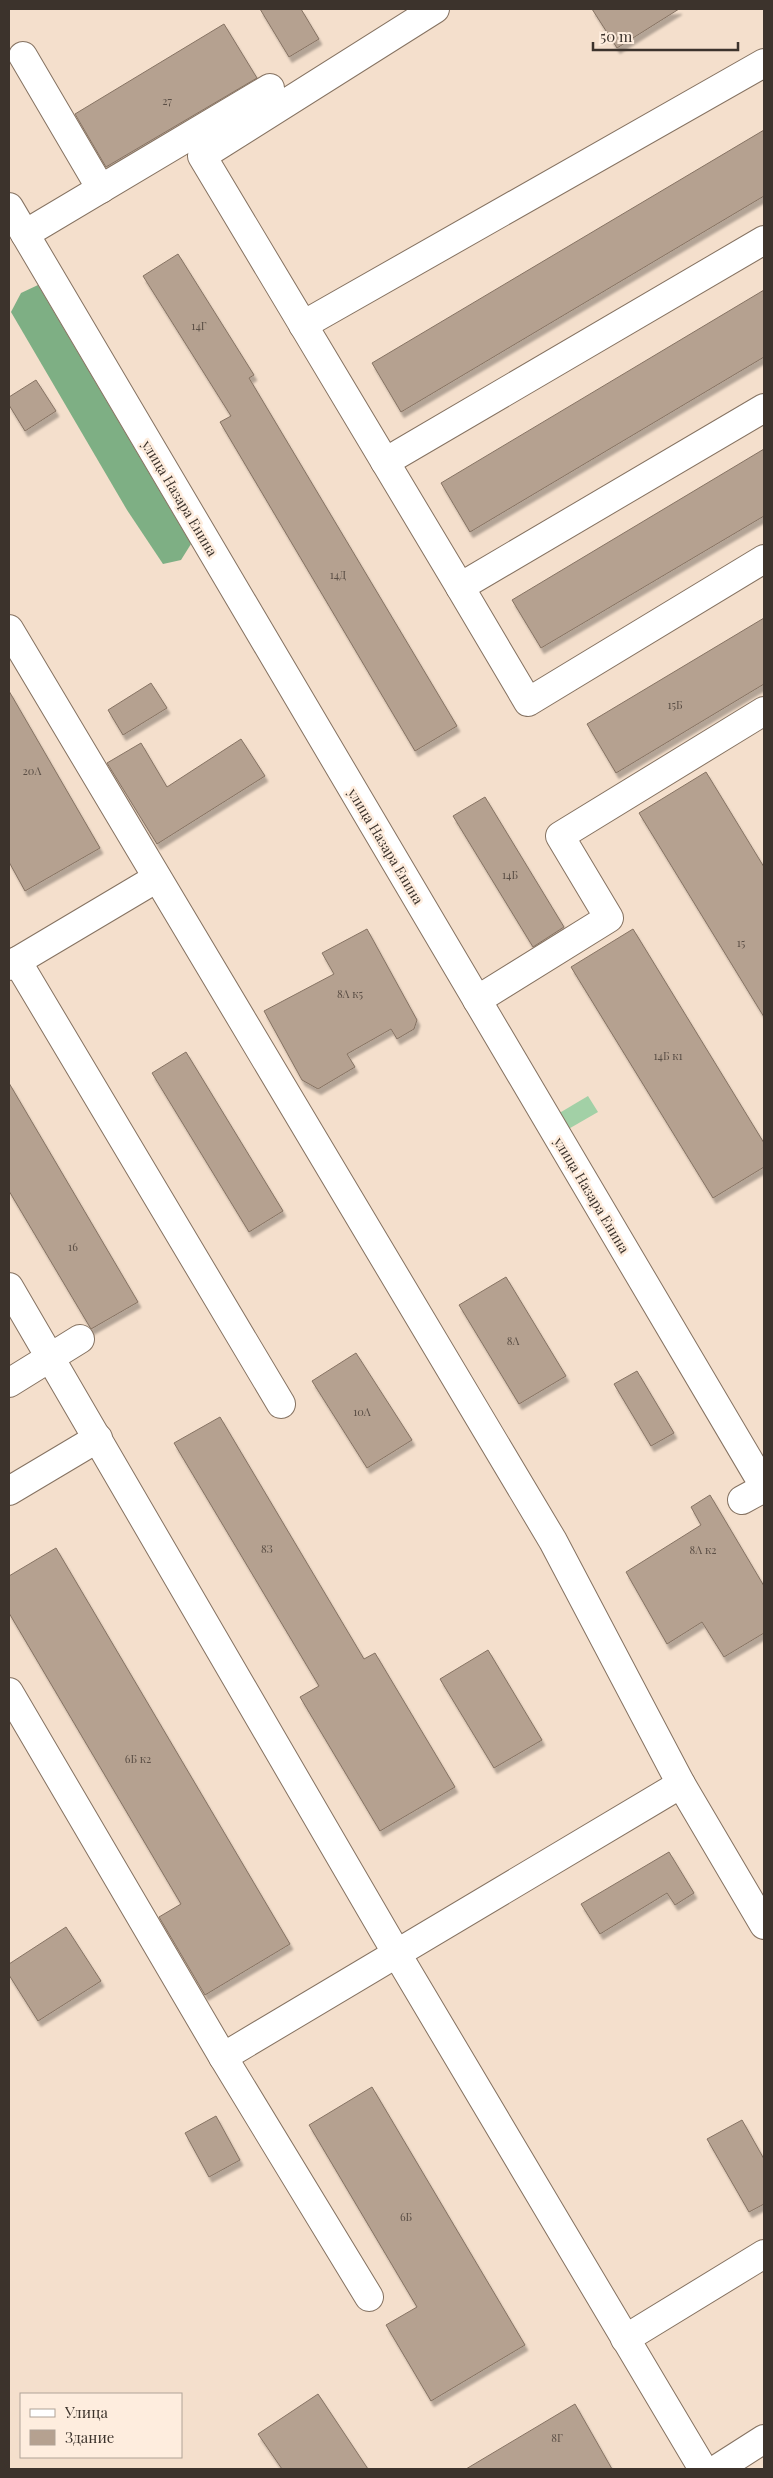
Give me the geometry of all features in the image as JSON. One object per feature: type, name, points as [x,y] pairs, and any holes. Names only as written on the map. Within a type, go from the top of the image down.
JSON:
[{"type":"main road","points":[[435,9],[202,156],[528,702],[764,559]]},
{"type":"main road","points":[[23,56],[101,189]]},
{"type":"main road","points":[[303,325],[764,63]]},
{"type":"main road","points":[[25,234],[270,88]]},
{"type":"main road","name":"улица Назара Енина","points":[[9,207],[477,1000],[757,1491]]},
{"type":"main road","points":[[385,462],[764,240]]},
{"type":"main road","points":[[460,587],[764,408]]},
{"type":"main road","points":[[9,629],[553,1541],[681,1784],[764,1924]]},
{"type":"main road","points":[[477,1000],[609,918],[560,836],[764,710]]},
{"type":"main road","points":[[157,878],[13,964],[281,1404]]},
{"type":"main road","points":[[9,1287],[397,1954],[703,2469]]},
{"type":"main road","points":[[9,1383],[80,1339]]},
{"type":"main road","points":[[9,1491],[98,1438]]},
{"type":"main road","points":[[9,1692],[223,2057],[369,2297]]},
{"type":"main road","points":[[223,2057],[681,1784]]},
{"type":"main road","points":[[626,2339],[764,2254]]},
{"type":"main road","points":[[717,2469],[764,2440]]},
{"type":"green space","points":[[38,285],[191,544],[181,560],[163,564],[127,510],[11,312],[21,293]]},
{"type":"green space","points":[[588,1096],[598,1112],[565,1131],[556,1115]]},
{"type":"building","points":[[260,9],[301,9],[319,39],[289,57]]},
{"type":"building","points":[[592,9],[679,9],[617,48]]},
{"type":"building","points":[[224,24],[257,78],[106,167],[75,114]]},
{"type":"building","points":[[764,130],[764,196],[401,412],[372,363]]},
{"type":"building","points":[[178,254],[254,375],[249,378],[457,726],[415,751],[220,422],[231,416],[143,276]]},
{"type":"building","points":[[764,290],[764,357],[470,532],[441,483]]},
{"type":"building","points":[[36,380],[56,411],[25,431],[9,405],[9,397]]},
{"type":"building","points":[[764,449],[764,516],[541,648],[512,600]]},
{"type":"building","points":[[764,618],[764,684],[616,773],[587,724]]},
{"type":"building","points":[[151,683],[167,708],[123,735],[108,710]]},
{"type":"building","points":[[9,691],[100,848],[25,891],[9,862]]},
{"type":"building","points":[[241,739],[265,776],[157,844],[107,763],[141,743],[167,787]]},
{"type":"building","points":[[706,772],[764,867],[764,1017],[639,813]]},
{"type":"building","points":[[485,797],[564,927],[533,947],[453,816]]},
{"type":"building","points":[[367,929],[417,1020],[414,1029],[397,1039],[391,1029],[347,1054],[355,1067],[318,1089],[302,1080],[264,1011],[334,974],[322,953]]},
{"type":"building","points":[[633,929],[764,1143],[764,1167],[713,1198],[571,967]]},
{"type":"building","points":[[186,1052],[283,1211],[249,1232],[152,1073]]},
{"type":"building","points":[[9,1083],[138,1302],[91,1329],[9,1191]]},
{"type":"building","points":[[506,1277],[566,1376],[519,1404],[459,1305]]},
{"type":"building","points":[[356,1353],[412,1440],[367,1468],[312,1381]]},
{"type":"building","points":[[637,1371],[674,1433],[651,1446],[614,1384]]},
{"type":"building","points":[[220,1417],[364,1659],[375,1653],[455,1787],[380,1831],[300,1697],[319,1686],[174,1443]]},
{"type":"building","points":[[710,1495],[764,1586],[764,1633],[724,1657],[702,1622],[667,1644],[626,1572],[701,1525],[691,1507]]},
{"type":"building","points":[[56,1548],[290,1944],[205,1995],[159,1917],[181,1904],[9,1613],[9,1576]]},
{"type":"building","points":[[488,1650],[542,1740],[494,1768],[440,1679]]},
{"type":"building","points":[[669,1852],[694,1893],[675,1905],[667,1893],[600,1934],[581,1904]]},
{"type":"building","points":[[66,1927],[101,1981],[38,2021],[9,1975],[9,1964]]},
{"type":"building","points":[[372,2087],[525,2345],[431,2401],[386,2325],[417,2307],[309,2125]]},
{"type":"building","points":[[216,2116],[240,2160],[209,2177],[185,2133]]},
{"type":"building","points":[[742,2120],[764,2159],[764,2204],[749,2212],[707,2139]]},
{"type":"building","points":[[318,2394],[368,2469],[282,2469],[258,2434]]},
{"type":"building","points":[[575,2404],[612,2469],[466,2469]]}]
